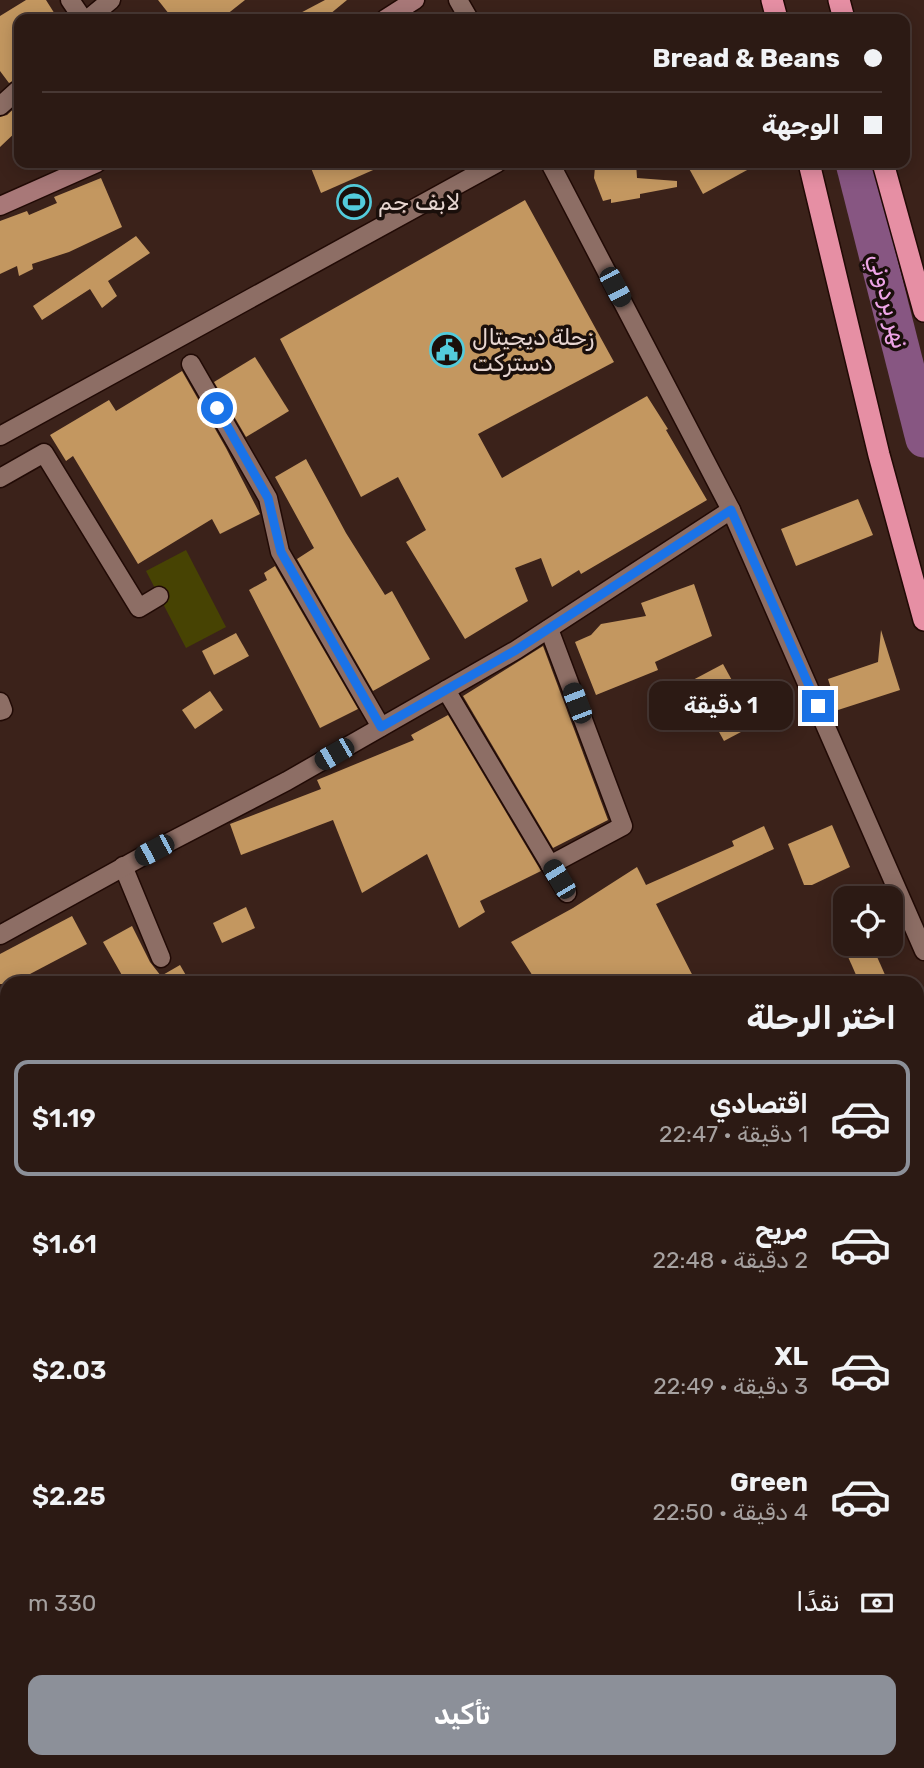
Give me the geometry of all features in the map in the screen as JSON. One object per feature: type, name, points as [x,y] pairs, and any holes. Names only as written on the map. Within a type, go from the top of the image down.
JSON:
[{"type":"highway","points":[[810,168],[879,455],[924,620]]},
{"type":"highway","points":[[884,168],[924,311]]},
{"type":"main road","points":[[393,14],[415,0]]},
{"type":"main road","points":[[0,206],[86,168]]},
{"type":"street","points":[[70,0],[81,14]]},
{"type":"street","points":[[92,14],[111,0]]},
{"type":"street","points":[[0,106],[14,93]]},
{"type":"street","points":[[0,436],[489,168]]},
{"type":"street","points":[[553,168],[731,510],[924,951]]},
{"type":"street","points":[[191,364],[268,498],[281,552],[381,727]]},
{"type":"street","points":[[0,478],[44,453],[139,608],[159,596]]},
{"type":"street","points":[[0,912],[5,932],[123,866],[287,780],[549,629],[731,510]]},
{"type":"street","points":[[549,629],[623,826],[550,864]]},
{"type":"street","points":[[446,690],[567,893]]},
{"type":"street","points":[[0,702],[3,710],[0,712]]},
{"type":"street","points":[[123,866],[161,958]]},
{"type":"shaded area","points":[[186,550],[226,627],[186,648],[146,571]]},
{"type":"building","points":[[26,0],[46,0],[55,14],[14,14],[14,80],[9,83],[0,71],[0,16]]},
{"type":"building","points":[[158,0],[245,0],[227,14],[169,14]]},
{"type":"building","points":[[325,0],[347,0],[330,14],[298,14]]},
{"type":"building","points":[[14,109],[14,134],[0,147],[0,117]]},
{"type":"building","points":[[311,168],[378,168],[321,193]]},
{"type":"building","points":[[595,168],[636,168],[637,178],[677,181],[677,187],[611,203],[611,199],[603,201],[594,178]]},
{"type":"building","points":[[689,168],[751,168],[703,194]]},
{"type":"building","points":[[101,178],[122,227],[69,252],[32,264],[33,269],[19,276],[17,266],[0,274],[0,221],[27,211],[29,215],[57,203],[54,197]]},
{"type":"building","points":[[525,200],[614,362],[478,434],[502,478],[647,396],[707,500],[581,574],[579,570],[552,587],[541,558],[515,568],[528,601],[465,639],[406,542],[426,530],[398,477],[361,497],[280,339]]},
{"type":"building","points":[[136,236],[150,253],[108,281],[117,296],[102,308],[90,289],[42,320],[33,306]]},
{"type":"building","points":[[255,357],[289,411],[246,437],[214,382]]},
{"type":"building","points":[[182,371],[260,514],[220,534],[212,519],[138,564],[73,456],[66,461],[50,435],[109,400],[116,411]]},
{"type":"building","points":[[306,459],[346,533],[385,595],[392,591],[430,659],[373,691],[297,559],[314,548],[275,477]]},
{"type":"building","points":[[858,499],[873,535],[796,566],[781,529]]},
{"type":"building","points":[[275,566],[358,709],[320,728],[249,590],[267,580],[264,573]]},
{"type":"building","points":[[694,584],[712,636],[655,662],[658,670],[596,695],[575,642],[591,635],[601,624],[646,616],[641,603]]},
{"type":"building","points":[[881,630],[900,690],[838,710],[828,679],[878,662]]},
{"type":"building","points":[[236,633],[249,656],[214,675],[202,651]]},
{"type":"building","points":[[543,646],[608,820],[553,848],[463,696]]},
{"type":"building","points":[[723,664],[756,724],[724,741],[691,681]]},
{"type":"building","points":[[210,691],[223,710],[195,729],[182,710]]},
{"type":"building","points":[[448,715],[541,871],[480,901],[485,912],[459,928],[427,854],[362,893],[333,820],[241,855],[230,824],[321,789],[317,780],[414,740],[411,735]]},
{"type":"building","points":[[832,825],[850,867],[812,885],[804,885],[788,844]]},
{"type":"building","points":[[764,826],[774,849],[656,904],[693,976],[533,976],[511,942],[573,908],[637,867],[646,885],[734,846],[732,841]]},
{"type":"building","points":[[246,907],[255,928],[222,943],[213,923]]},
{"type":"building","points":[[72,916],[87,944],[26,976],[0,976],[0,954]]},
{"type":"building","points":[[132,926],[150,962],[161,976],[122,976],[103,942]]},
{"type":"building","points":[[848,956],[877,956],[885,976],[856,976]]},
{"type":"building","points":[[180,965],[186,976],[161,976]]},
{"type":"waterway","name":"نهر بردوني","points":[[855,168],[924,439]]},
{"type":"place","name":"لابف جم","points":[[354,202]]},
{"type":"place","name":"زحلة ديجيتال دستركت","points":[[447,350]]},
{"type":"route","points":[[217,408],[268,498],[281,552],[381,727],[516,650],[731,510],[818,706]]}]
